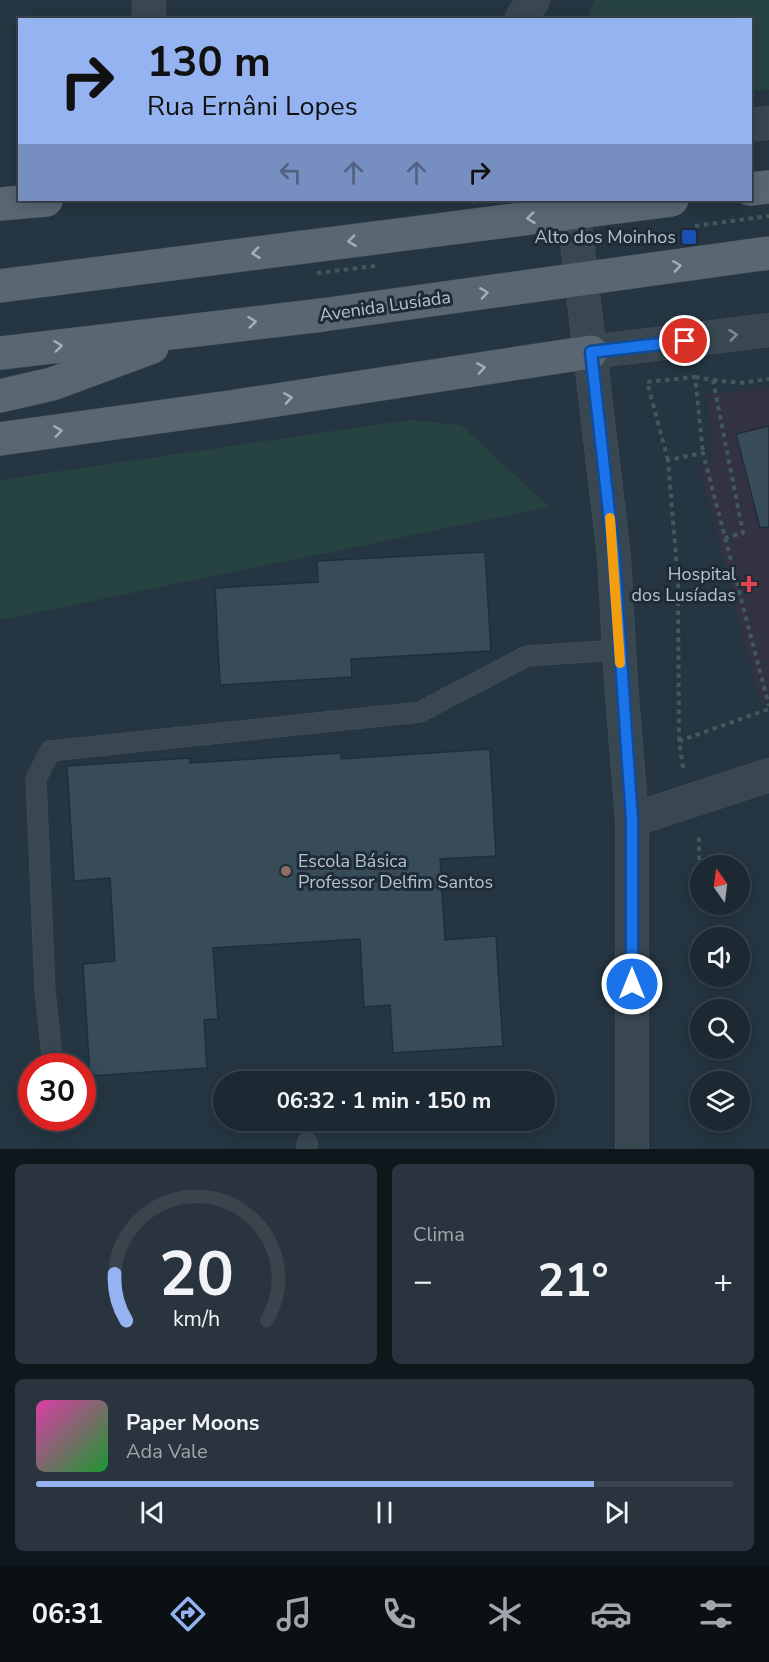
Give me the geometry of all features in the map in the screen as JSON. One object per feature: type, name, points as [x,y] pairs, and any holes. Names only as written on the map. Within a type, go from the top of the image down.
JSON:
[{"type":"main road","points":[[752,189],[769,187]]},
{"type":"main road","points":[[0,204],[34,201]]},
{"type":"main road","points":[[0,286],[664,201]]},
{"type":"main road","name":"Avenida Lusíada","points":[[0,353],[322,315],[769,253]]},
{"type":"main road","points":[[0,274],[85,275]]},
{"type":"main road","points":[[0,396],[52,384],[206,327]]},
{"type":"main road","points":[[0,439],[230,407],[591,352]]},
{"type":"street","points":[[149,0],[149,18]]},
{"type":"street","points":[[522,18],[532,0]]},
{"type":"street","points":[[545,0],[548,18]]},
{"type":"street","points":[[752,125],[769,123]]},
{"type":"street","points":[[572,201],[614,557],[632,820],[632,1149]]},
{"type":"street","points":[[591,352],[769,330]]},
{"type":"street","points":[[632,820],[769,775]]},
{"type":"lane","points":[[51,1053],[45,990],[36,779],[50,751],[420,711],[527,656],[619,650]]},
{"type":"path","points":[[695,377],[703,453],[769,706]]},
{"type":"path","points":[[679,741],[678,581],[668,460],[647,382],[695,377],[740,383],[769,379]]},
{"type":"path","points":[[713,380],[743,533],[725,538]]},
{"type":"path","points":[[668,460],[703,453]]},
{"type":"shaded area","name":"Hospital dos Lusíadas","points":[[769,388],[769,702],[761,704],[699,466],[714,462],[707,395]]},
{"type":"green space","points":[[595,0],[769,0],[769,89],[752,92],[752,18],[591,18],[589,10]]},
{"type":"green space","points":[[409,420],[461,425],[549,507],[0,620],[0,480]]},
{"type":"building","points":[[769,426],[769,527],[760,528],[736,434]]},
{"type":"building","points":[[485,552],[491,651],[351,659],[352,677],[220,685],[215,588],[318,582],[317,561]]},
{"type":"building","points":[[490,749],[496,856],[440,859],[445,940],[496,936],[503,1046],[393,1053],[390,1005],[364,1007],[360,939],[213,948],[218,1019],[204,1020],[207,1068],[96,1076],[96,1053],[89,1053],[83,964],[115,961],[110,878],[74,881],[67,766],[190,758],[190,763],[341,753],[341,759]]},
{"type":"slow traffic","points":[[610,518],[620,663]]},
{"type":"place","name":"Alto dos Moinhos","points":[[689,237]]},
{"type":"place","name":"Hospital dos Lusíadas","points":[[749,584]]},
{"type":"place","name":"Escola Básica Professor Delfim Santos","points":[[286,871]]},
{"type":"route","points":[[632,984],[632,820],[614,557],[591,352],[685,341]]}]
